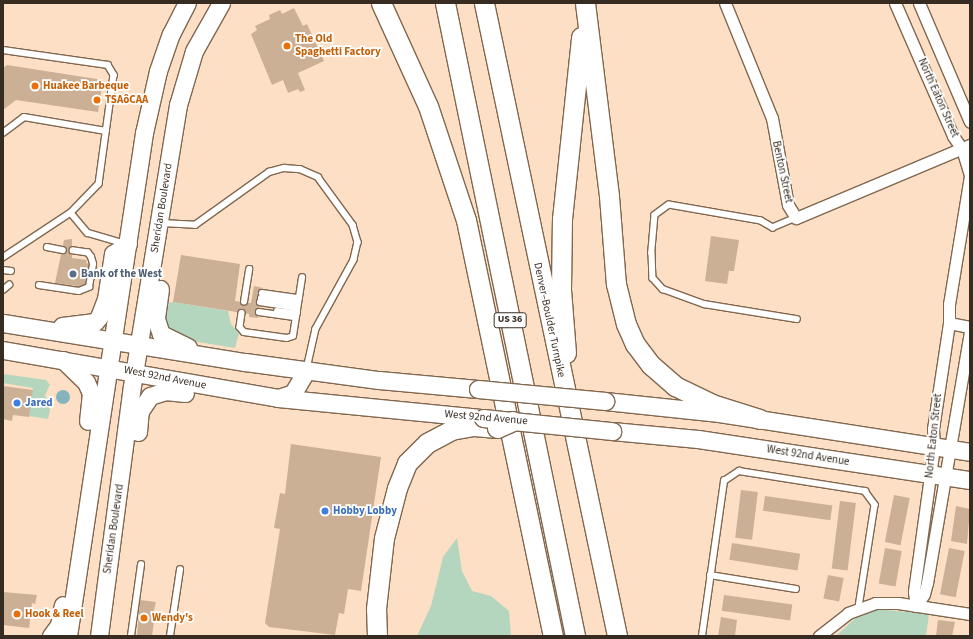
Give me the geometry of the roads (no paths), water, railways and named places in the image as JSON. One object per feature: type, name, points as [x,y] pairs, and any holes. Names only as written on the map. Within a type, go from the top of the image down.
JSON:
[{"type":"highway","points":[[381,3],[430,114],[466,220],[553,636]]},
{"type":"highway","name":"US 36","points":[[445,3],[575,636]]},
{"type":"highway","points":[[456,3],[586,636]]},
{"type":"highway","points":[[474,3],[604,636]]},
{"type":"highway","name":"Denver–Boulder Turnpike","points":[[484,3],[617,636]]},
{"type":"highway","points":[[582,3],[580,53],[565,182],[561,267],[565,349],[582,472]]},
{"type":"highway","points":[[585,3],[609,196],[616,284],[626,324],[635,344],[650,365],[675,386],[712,404],[760,419]]},
{"type":"highway","points":[[377,636],[376,609],[384,538],[397,488],[407,462],[427,443],[451,430],[498,422]]},
{"type":"highway","points":[[545,636],[547,608]]},
{"type":"main road","points":[[68,636],[107,368],[128,244],[144,133],[152,92],[164,51],[187,3]]},
{"type":"main road","name":"Sheridan Boulevard","points":[[99,636],[138,346],[184,82],[194,51],[221,3]]},
{"type":"main road","points":[[50,331],[66,325],[94,322],[104,308],[113,254],[128,244]]},
{"type":"main road","points":[[154,255],[162,275],[156,319],[161,334],[200,356]]},
{"type":"main road","points":[[3,323],[200,356],[379,380],[605,401],[760,419],[970,452]]},
{"type":"main road","name":"West 92nd Avenue","points":[[3,350],[278,398],[498,422],[612,431],[729,444],[937,477],[970,480]]},
{"type":"main road","points":[[63,360],[85,381],[91,393],[84,448],[91,474]]},
{"type":"main road","points":[[278,398],[293,393],[307,370]]},
{"type":"main road","points":[[120,484],[134,462],[140,411],[146,399],[165,391],[211,397],[223,389]]},
{"type":"main road","points":[[51,636],[59,625],[62,607],[75,592]]},
{"type":"street","name":"Benton Street","points":[[725,3],[772,118],[788,205],[796,218],[966,147]]},
{"type":"street","name":"North Eaton Street","points":[[895,3],[953,136],[966,147],[970,176],[949,304],[949,323],[932,429],[941,448],[926,589],[916,606]]},
{"type":"street","name":"North Eaton Street","points":[[919,3],[970,122]]},
{"type":"street","points":[[949,323],[970,327]]},
{"type":"street","name":"North Eaton Street","points":[[941,448],[954,435],[970,332]]},
{"type":"street","points":[[819,636],[848,613],[859,607],[885,602],[970,614]]},
{"type":"lane","points":[[3,50],[108,65],[114,75],[99,184],[71,213],[3,258]]},
{"type":"lane","points":[[3,133],[24,117],[106,131]]},
{"type":"lane","points":[[159,222],[195,225],[269,172],[277,170],[300,169],[318,177],[354,225],[358,242],[354,260],[316,329],[307,370]]},
{"type":"lane","points":[[796,218],[773,228],[761,221],[669,205],[655,215],[652,253],[653,278],[663,289],[704,304],[797,319]]},
{"type":"lane","points":[[71,213],[88,233],[128,244]]},
{"type":"lane","points":[[47,247],[62,250]]},
{"type":"lane","points":[[40,285],[80,291],[89,287],[93,264],[91,257],[88,254],[73,251]]},
{"type":"lane","points":[[245,297],[249,269]]},
{"type":"lane","points":[[3,270],[11,271]]},
{"type":"lane","points":[[242,313],[240,326],[244,332],[287,338],[293,336],[302,278]]},
{"type":"lane","points":[[3,290],[9,285]]},
{"type":"lane","points":[[245,297],[252,296],[245,297]]},
{"type":"lane","points":[[260,303],[297,308]]},
{"type":"lane","points":[[260,303],[297,308]]},
{"type":"lane","points":[[260,303],[297,308]]},
{"type":"lane","points":[[702,636],[724,481],[739,471],[865,491],[875,506],[859,607]]},
{"type":"lane","points":[[131,636],[141,565]]},
{"type":"lane","points":[[170,636],[180,570]]},
{"type":"lane","points":[[710,575],[796,589]]},
{"type":"water","points":[[63,390],[68,392],[70,397],[68,402],[63,404],[58,402],[56,397],[58,392]]},
{"type":"place","name":"The Old Spaghetti Factory","points":[[287,46]]},
{"type":"place","name":"Huakee Barbeque","points":[[35,86]]},
{"type":"place","name":"TSAôCAA","points":[[97,100]]},
{"type":"place","name":"Bank of the West","points":[[73,274]]},
{"type":"place","name":"Jared","points":[[17,403]]},
{"type":"place","name":"Hobby Lobby","points":[[325,511]]},
{"type":"place","name":"Hook & Reel","points":[[17,614]]},
{"type":"place","name":"Wendy's","points":[[144,618]]}]
